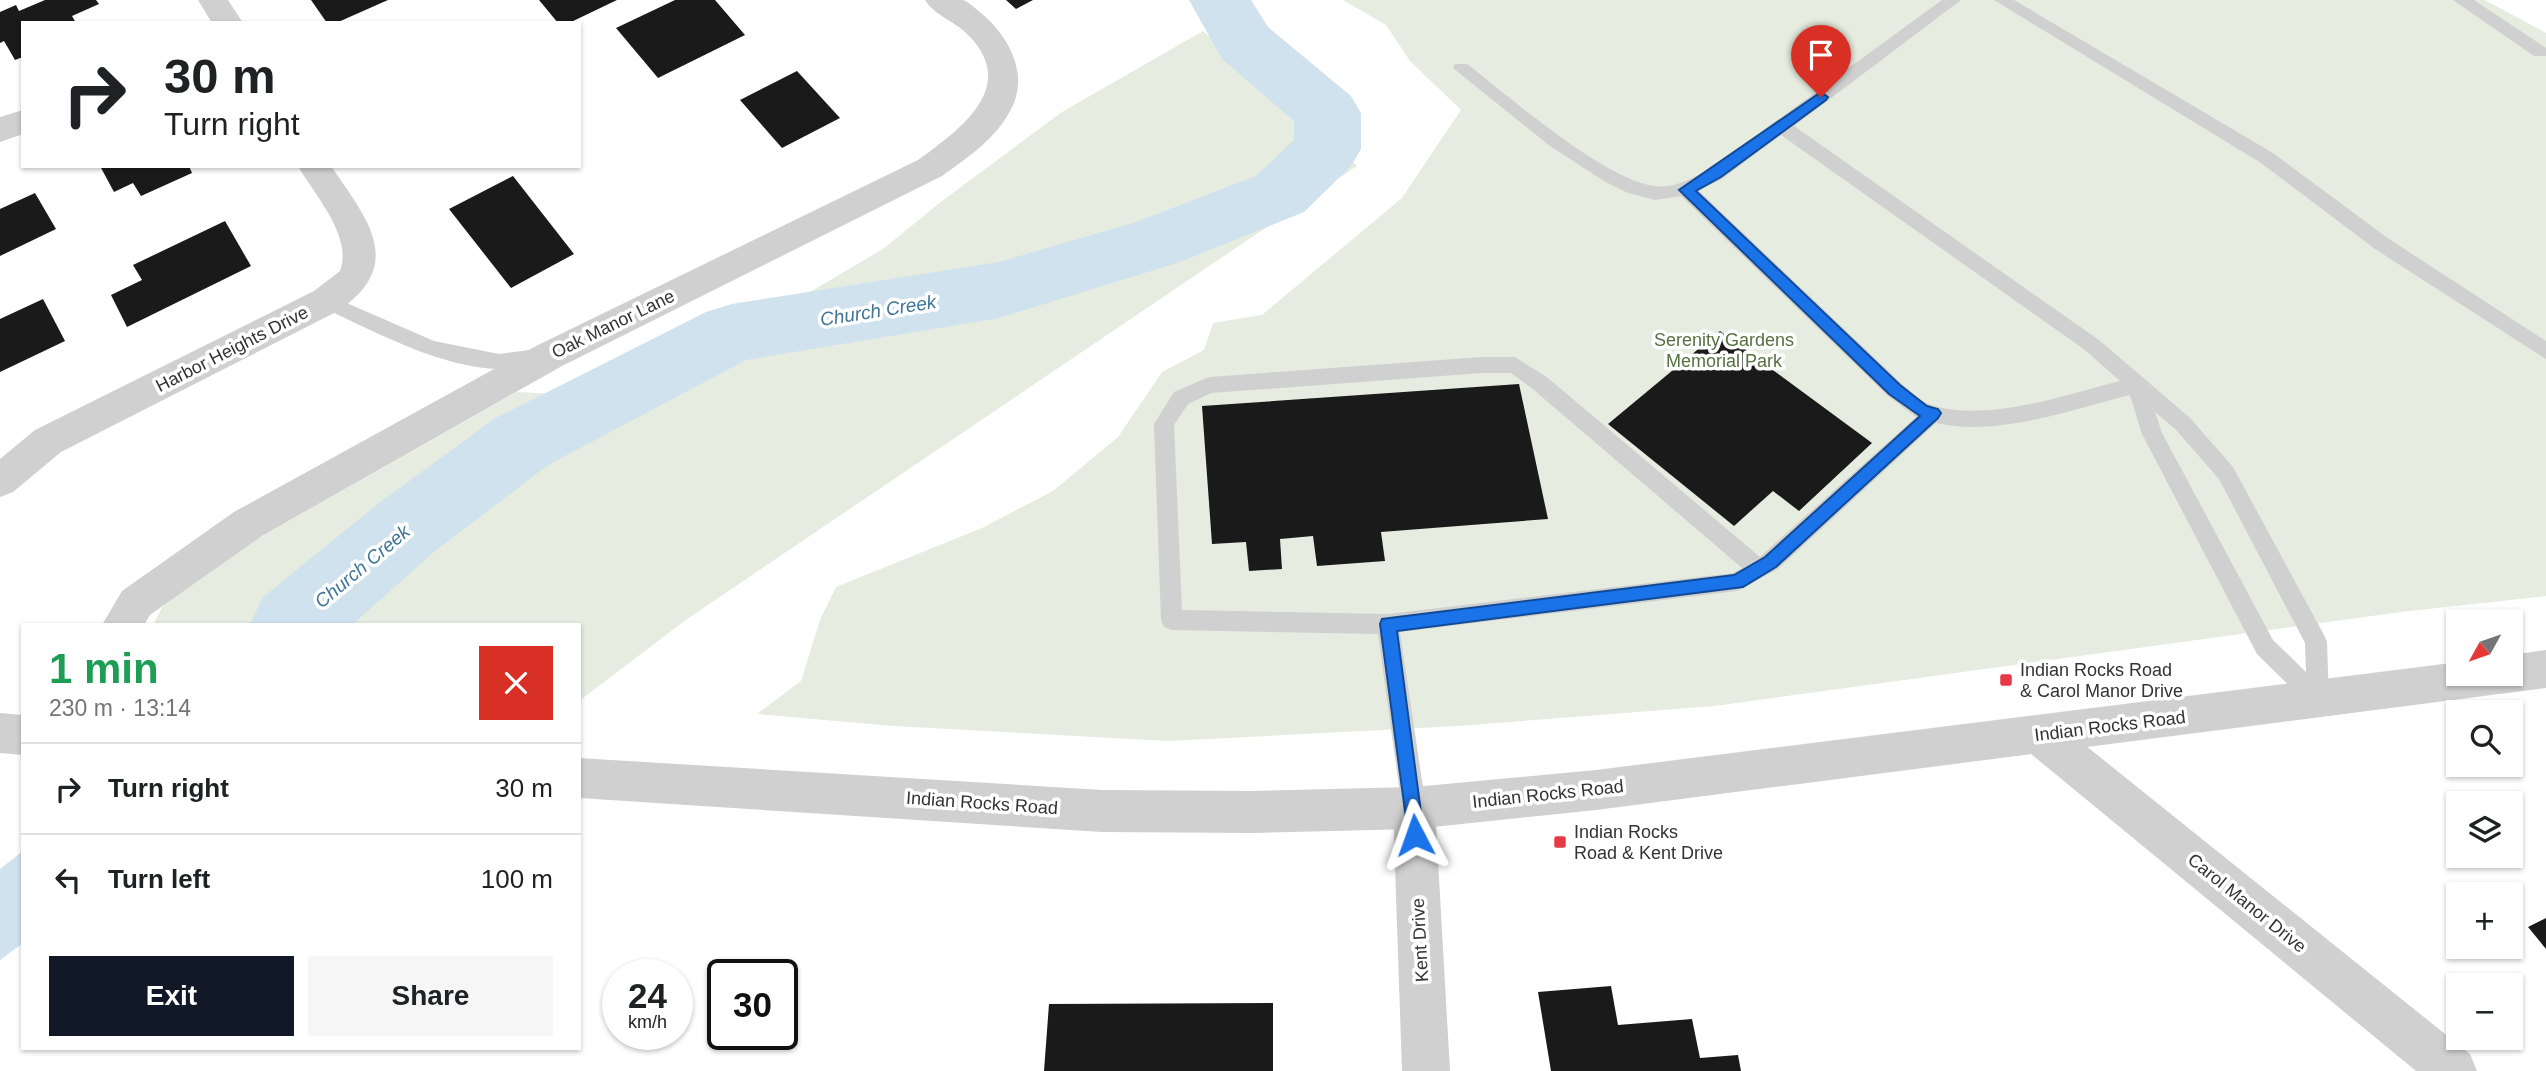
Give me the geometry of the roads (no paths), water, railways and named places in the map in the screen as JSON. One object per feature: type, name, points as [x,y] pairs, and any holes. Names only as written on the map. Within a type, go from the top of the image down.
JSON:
[{"type":"street","points":[[213,0],[227,21]]},
{"type":"street","name":"Oak Manor Lane","points":[[123,623],[135,603],[248,524],[549,356],[930,168],[972,136],[997,108],[1004,74],[994,44],[962,12],[940,0]]},
{"type":"street","points":[[0,130],[21,122]]},
{"type":"street","name":"Harbor Heights Drive","points":[[0,481],[48,441],[326,301],[353,280],[362,261],[358,240],[315,168]]},
{"type":"street","name":"Indian Rocks Road","points":[[2524,672],[2546,669]]},
{"type":"street","name":"Indian Rocks Road","points":[[581,778],[1102,811],[1253,813],[1414,808],[1596,790],[2446,682]]},
{"type":"street","points":[[0,733],[21,735]]},
{"type":"street","name":"Carol Manor Drive","points":[[2040,735],[2453,1071]]},
{"type":"street","name":"Kent Drive","points":[[1414,808],[1426,1071]]},
{"type":"lane","points":[[1461,68],[1595,169],[1623,185],[1654,193],[1686,190],[1716,174],[1953,0]]},
{"type":"lane","points":[[2002,0],[2267,158],[2382,244],[2546,351]]},
{"type":"lane","points":[[2460,0],[2486,14],[2540,52]]},
{"type":"lane","points":[[1782,126],[2092,345],[2183,424],[2226,473],[2316,642],[2318,699]]},
{"type":"lane","points":[[1686,190],[1895,390],[1923,411],[1953,419],[1998,417],[2137,385]]},
{"type":"lane","points":[[326,301],[431,348],[499,362],[549,356]]},
{"type":"lane","points":[[1759,569],[1541,384],[1515,365],[1482,365],[1209,385],[1181,398],[1164,424],[1172,620],[1388,624],[1737,582],[1759,569],[1770,562],[1933,413]]},
{"type":"lane","points":[[2137,385],[2152,434],[2265,647],[2318,699]]},
{"type":"lane","points":[[1388,624],[1414,808]]},
{"type":"water","points":[[21,853],[21,944],[0,960],[0,869]]},
{"type":"waterway","name":"Church Creek","points":[[294,623],[407,527],[521,442],[732,333],[999,290],[1155,243],[1280,194],[1327,149],[1328,113],[1245,43],[1220,0]]},
{"type":"place","name":"Indian Rocks Road & Carol Manor Drive","points":[[2006,680]]},
{"type":"place","name":"Indian Rocks Road & Kent Drive","points":[[1560,842]]},
{"type":"park label","name":"Serenity Gardens Memorial Park","points":[[1724,350]]}]
